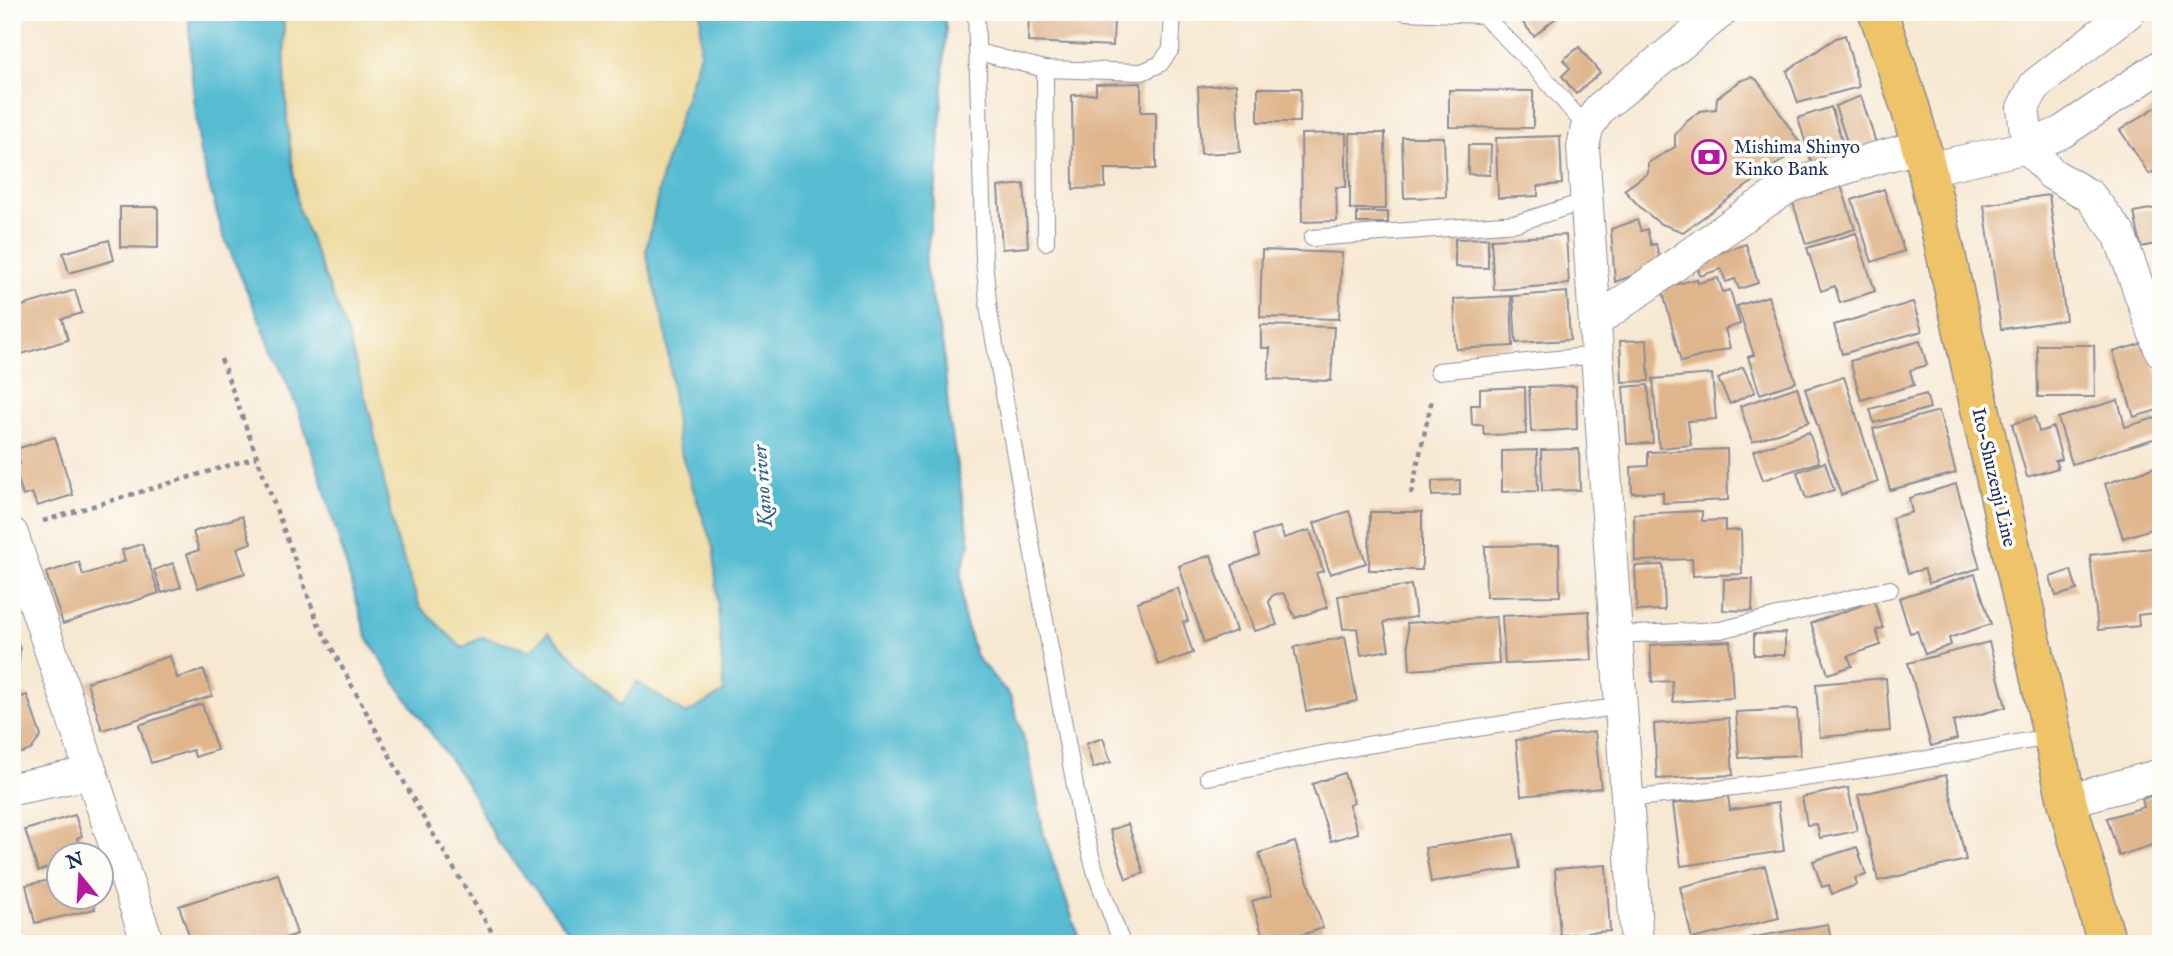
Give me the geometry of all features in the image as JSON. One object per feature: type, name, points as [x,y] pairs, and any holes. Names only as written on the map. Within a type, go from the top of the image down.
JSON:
[{"type":"main road","name":"Ito-Shuzenji Line","points":[[1878,12],[1910,107],[1923,158],[2067,801],[2107,944]]},
{"type":"street","points":[[1637,944],[1583,147],[1587,128],[1600,108],[1721,12]]},
{"type":"street","points":[[2118,16],[2035,85],[2023,108],[2028,148],[2052,174],[2091,196],[2119,234],[2161,351]]},
{"type":"street","points":[[1595,322],[1790,186],[1873,159],[1923,158],[2028,148],[2062,132],[2161,65]]},
{"type":"street","points":[[25,528],[91,773],[148,944]]},
{"type":"street","points":[[12,789],[91,773]]},
{"type":"street","points":[[2067,801],[2161,775]]},
{"type":"lane","points":[[976,12],[984,260],[989,312],[1081,819],[1096,874],[1122,944]]},
{"type":"lane","points":[[978,51],[1045,69],[1142,72],[1160,64],[1171,49],[1173,12]]},
{"type":"lane","points":[[1405,12],[1483,15],[1533,65],[1587,128]]},
{"type":"lane","points":[[1045,69],[1046,242]]},
{"type":"lane","points":[[1312,238],[1517,223],[1586,201]]},
{"type":"lane","points":[[1438,372],[1597,355]]},
{"type":"lane","points":[[1616,635],[1720,629],[1889,589]]},
{"type":"lane","points":[[1208,777],[1367,745],[1621,706]]},
{"type":"lane","points":[[1627,799],[1726,789],[1950,756],[2053,736]]},
{"type":"path","points":[[221,359],[318,623],[422,817],[499,944]]},
{"type":"path","points":[[1411,494],[1438,372]]},
{"type":"path","points":[[25,528],[257,457]]},
{"type":"sand","points":[[283,12],[701,12],[700,53],[663,171],[646,252],[666,332],[678,444],[714,550],[724,692],[686,714],[622,706],[548,632],[531,651],[482,637],[462,648],[420,607],[395,536],[347,333],[298,208],[287,122]]},
{"type":"water","name":"Kano river","points":[[189,12],[283,12],[287,122],[298,208],[347,333],[371,417],[395,536],[420,607],[462,648],[482,637],[531,651],[548,632],[621,706],[637,682],[686,714],[724,692],[714,550],[678,444],[666,332],[646,252],[663,171],[700,53],[701,12],[943,12],[946,28],[938,168],[925,267],[943,347],[949,418],[970,543],[961,572],[963,613],[976,657],[1011,697],[1029,756],[1044,835],[1081,944],[579,944],[496,840],[467,784],[393,679],[367,637],[320,475],[297,407],[223,235],[200,153],[191,69]]},
{"type":"building","points":[[1029,12],[1096,12],[1096,17],[1114,19],[1113,46],[1028,42]]},
{"type":"building","points":[[1514,12],[1563,12],[1534,36]]},
{"type":"building","points":[[1845,35],[1859,87],[1798,103],[1787,71],[1836,38]]},
{"type":"building","points":[[1579,47],[1600,73],[1576,94],[1562,76],[1570,68],[1563,60]]},
{"type":"building","points":[[1751,77],[1763,88],[1802,146],[1683,232],[1659,223],[1624,190],[1648,173],[1648,163],[1675,147],[1675,135],[1686,121],[1700,111],[1716,109],[1717,98],[1740,81]]},
{"type":"building","points":[[1141,83],[1141,112],[1156,112],[1156,169],[1105,169],[1105,188],[1073,189],[1072,95],[1096,94],[1096,84]]},
{"type":"building","points":[[1236,84],[1240,152],[1201,154],[1198,87]]},
{"type":"building","points":[[1258,88],[1301,88],[1300,122],[1258,122]]},
{"type":"building","points":[[1449,90],[1533,91],[1533,128],[1449,127]]},
{"type":"building","points":[[1861,96],[1876,143],[1850,151],[1835,106]]},
{"type":"building","points":[[2161,104],[2161,167],[2149,174],[2120,130]]},
{"type":"building","points":[[1831,107],[1846,153],[1812,164],[1798,118]]},
{"type":"building","points":[[1346,133],[1346,187],[1336,187],[1337,221],[1302,222],[1301,134]]},
{"type":"building","points":[[1350,133],[1385,133],[1386,209],[1350,209]]},
{"type":"building","points":[[1560,136],[1562,184],[1538,186],[1538,196],[1498,198],[1496,138]]},
{"type":"building","points":[[1402,137],[1444,137],[1446,197],[1404,198]]},
{"type":"building","points":[[1468,145],[1491,145],[1490,175],[1468,174]]},
{"type":"building","points":[[1024,184],[1028,247],[1002,249],[998,187]]},
{"type":"building","points":[[1841,185],[1855,229],[1806,244],[1792,200]]},
{"type":"building","points":[[1884,189],[1904,251],[1872,262],[1852,200]]},
{"type":"building","points":[[2049,195],[2066,320],[2001,329],[1984,205]]},
{"type":"building","points":[[120,207],[158,207],[158,248],[120,247]]},
{"type":"building","points":[[2161,207],[2161,243],[2141,247],[2134,212]]},
{"type":"building","points":[[1357,212],[1388,212],[1388,223],[1357,223]]},
{"type":"building","points":[[1637,220],[1641,231],[1647,229],[1651,245],[1656,244],[1659,256],[1642,272],[1615,282],[1611,229]]},
{"type":"building","points":[[1856,233],[1875,291],[1840,303],[1835,286],[1821,291],[1807,248]]},
{"type":"building","points":[[1566,235],[1569,284],[1494,290],[1491,239]]},
{"type":"building","points":[[1488,238],[1488,268],[1455,267],[1455,239]]},
{"type":"building","points":[[109,240],[114,260],[69,273],[63,253]]},
{"type":"building","points":[[1746,244],[1758,283],[1739,289],[1735,279],[1726,282],[1721,269],[1700,276],[1696,261]]},
{"type":"building","points":[[1262,250],[1342,253],[1339,319],[1260,317]]},
{"type":"building","points":[[1718,278],[1723,292],[1730,290],[1740,324],[1725,329],[1730,348],[1681,362],[1662,288],[1697,279],[1698,283]]},
{"type":"building","points":[[75,290],[82,313],[62,319],[68,340],[12,357],[12,309]]},
{"type":"building","points":[[1567,292],[1570,340],[1516,343],[1513,296]]},
{"type":"building","points":[[1511,296],[1513,346],[1456,349],[1454,299]]},
{"type":"building","points":[[1768,296],[1796,382],[1760,394],[1748,357],[1754,355],[1737,306]]},
{"type":"building","points":[[1913,302],[1922,331],[1842,354],[1834,325]]},
{"type":"building","points":[[1261,325],[1334,327],[1331,381],[1268,379],[1270,348],[1261,348]]},
{"type":"building","points":[[1647,340],[1649,381],[1622,382],[1620,341]]},
{"type":"building","points":[[1920,341],[1927,365],[1910,370],[1914,385],[1861,400],[1850,361]]},
{"type":"building","points":[[2147,342],[2161,386],[2161,409],[2134,417],[2113,352]]},
{"type":"building","points":[[2037,345],[2094,345],[2095,397],[2038,397]]},
{"type":"building","points":[[1743,367],[1755,392],[1730,404],[1718,379]]},
{"type":"building","points":[[1712,374],[1716,419],[1688,421],[1691,445],[1659,448],[1653,379]]},
{"type":"building","points":[[1844,377],[1878,482],[1841,495],[1805,389]]},
{"type":"building","points":[[1648,385],[1653,443],[1627,444],[1623,387]]},
{"type":"building","points":[[1576,386],[1577,429],[1531,432],[1529,387]]},
{"type":"building","points":[[1525,387],[1526,434],[1484,435],[1483,425],[1472,425],[1471,405],[1480,405],[1480,389]]},
{"type":"building","points":[[1797,387],[1809,422],[1752,442],[1740,406]]},
{"type":"building","points":[[1926,394],[1930,408],[1874,423],[1870,409]]},
{"type":"building","points":[[2118,400],[2125,427],[2155,418],[2160,437],[2072,464],[2058,418]]},
{"type":"building","points":[[1939,411],[1956,473],[1890,490],[1873,429]]},
{"type":"building","points":[[2035,417],[2039,432],[2053,427],[2062,459],[2055,461],[2058,468],[2027,477],[2012,424]]},
{"type":"building","points":[[1809,432],[1819,462],[1763,480],[1753,451]]},
{"type":"building","points":[[55,437],[73,495],[37,506],[32,493],[23,496],[14,466],[20,464],[16,449]]},
{"type":"building","points":[[1579,449],[1580,490],[1542,491],[1541,450]]},
{"type":"building","points":[[1727,449],[1728,500],[1663,503],[1663,492],[1632,493],[1631,467],[1648,466],[1648,452]]},
{"type":"building","points":[[1537,450],[1538,491],[1502,492],[1502,451]]},
{"type":"building","points":[[1825,462],[1834,490],[1806,499],[1797,472]]},
{"type":"building","points":[[2161,465],[2161,526],[2123,538],[2105,484]]},
{"type":"building","points":[[1460,480],[1460,495],[1432,496],[1432,481]]},
{"type":"building","points":[[1956,484],[1980,568],[1929,583],[1924,569],[1908,573],[1892,518],[1912,512],[1909,498]]},
{"type":"building","points":[[1349,511],[1366,563],[1330,574],[1314,523]]},
{"type":"building","points":[[1702,511],[1702,521],[1725,520],[1725,531],[1741,530],[1742,574],[1693,576],[1692,559],[1635,561],[1634,514]]},
{"type":"building","points":[[1370,512],[1422,512],[1422,570],[1369,570]]},
{"type":"building","points":[[242,516],[251,543],[237,548],[245,573],[198,588],[187,554],[199,550],[193,532]]},
{"type":"building","points":[[1280,527],[1284,538],[1310,530],[1323,571],[1316,573],[1328,607],[1295,618],[1283,593],[1276,594],[1269,602],[1277,625],[1254,631],[1232,565],[1259,555],[1254,535]]},
{"type":"building","points":[[142,544],[159,593],[63,624],[46,573],[79,562],[83,575],[125,561],[122,550]]},
{"type":"building","points":[[1559,545],[1560,596],[1486,597],[1485,546]]},
{"type":"building","points":[[2161,547],[2161,612],[2138,615],[2139,626],[2098,630],[2090,555]]},
{"type":"building","points":[[1211,555],[1236,631],[1204,643],[1179,566]]},
{"type":"building","points":[[173,563],[181,587],[162,593],[154,570]]},
{"type":"building","points":[[1663,565],[1665,610],[1637,611],[1635,566]]},
{"type":"building","points":[[2071,570],[2077,590],[2056,596],[2050,577]]},
{"type":"building","points":[[1975,574],[1991,624],[1949,638],[1951,645],[1925,654],[1917,631],[1910,633],[1899,598]]},
{"type":"building","points":[[1724,579],[1753,579],[1752,611],[1723,610]]},
{"type":"building","points":[[1411,585],[1416,617],[1384,622],[1389,650],[1361,655],[1357,628],[1343,629],[1338,596]]},
{"type":"building","points":[[1178,588],[1188,621],[1183,622],[1193,653],[1158,665],[1137,602]]},
{"type":"building","points":[[1874,601],[1883,628],[1876,630],[1881,645],[1848,656],[1852,666],[1828,674],[1811,623]]},
{"type":"building","points":[[1589,611],[1592,660],[1505,664],[1502,616]]},
{"type":"building","points":[[1496,617],[1499,664],[1410,670],[1407,623]]},
{"type":"building","points":[[12,629],[20,649],[17,688],[12,690]]},
{"type":"building","points":[[1785,633],[1785,655],[1754,655],[1754,634]]},
{"type":"building","points":[[1345,637],[1357,701],[1306,711],[1294,647]]},
{"type":"building","points":[[1730,641],[1733,698],[1673,702],[1672,681],[1652,682],[1650,645]]},
{"type":"building","points":[[1989,642],[2006,707],[1953,722],[1957,739],[1931,746],[1908,663]]},
{"type":"building","points":[[170,656],[177,678],[204,670],[212,696],[102,730],[87,682]]},
{"type":"building","points":[[1886,678],[1890,731],[1820,737],[1816,684]]},
{"type":"building","points":[[27,695],[41,736],[31,750],[12,756],[12,700]]},
{"type":"building","points":[[202,704],[217,750],[195,757],[193,750],[151,763],[139,725]]},
{"type":"building","points":[[1797,709],[1800,755],[1739,758],[1736,712]]},
{"type":"building","points":[[1729,718],[1733,775],[1657,779],[1654,724]]},
{"type":"building","points":[[1595,732],[1601,788],[1521,796],[1516,740]]},
{"type":"building","points":[[1103,738],[1111,762],[1093,768],[1086,744]]},
{"type":"building","points":[[1344,773],[1354,803],[1349,805],[1358,833],[1331,841],[1312,784]]},
{"type":"building","points":[[1946,775],[1966,860],[1878,881],[1858,795]]},
{"type":"building","points":[[1848,788],[1857,831],[1820,838],[1817,824],[1807,825],[1802,797]]},
{"type":"building","points":[[2161,792],[2161,842],[2119,856],[2107,818],[2144,807],[2142,799]]},
{"type":"building","points":[[1728,796],[1730,810],[1778,803],[1784,851],[1681,866],[1673,804]]},
{"type":"building","points":[[75,815],[82,836],[77,838],[78,841],[46,841],[46,868],[38,871],[25,830]]},
{"type":"building","points":[[1128,824],[1144,873],[1126,879],[1110,830]]},
{"type":"building","points":[[1514,834],[1520,868],[1431,882],[1425,848]]},
{"type":"building","points":[[1295,842],[1323,928],[1274,944],[1265,944],[1252,901],[1272,895],[1259,853]]},
{"type":"building","points":[[1857,847],[1866,875],[1855,878],[1857,885],[1832,894],[1829,885],[1822,887],[1813,861]]},
{"type":"building","points":[[1606,865],[1610,931],[1560,935],[1555,869]]},
{"type":"building","points":[[1765,866],[1779,918],[1692,939],[1680,887]]},
{"type":"building","points":[[278,874],[297,934],[266,944],[192,944],[179,906]]},
{"type":"building","points":[[46,881],[46,911],[86,911],[35,923],[26,885]]},
{"type":"building","points":[[1828,924],[1832,944],[1751,944],[1749,938]]},
{"type":"place","name":"Mishima Shinyo Kinko Bank","points":[[1709,157]]}]
